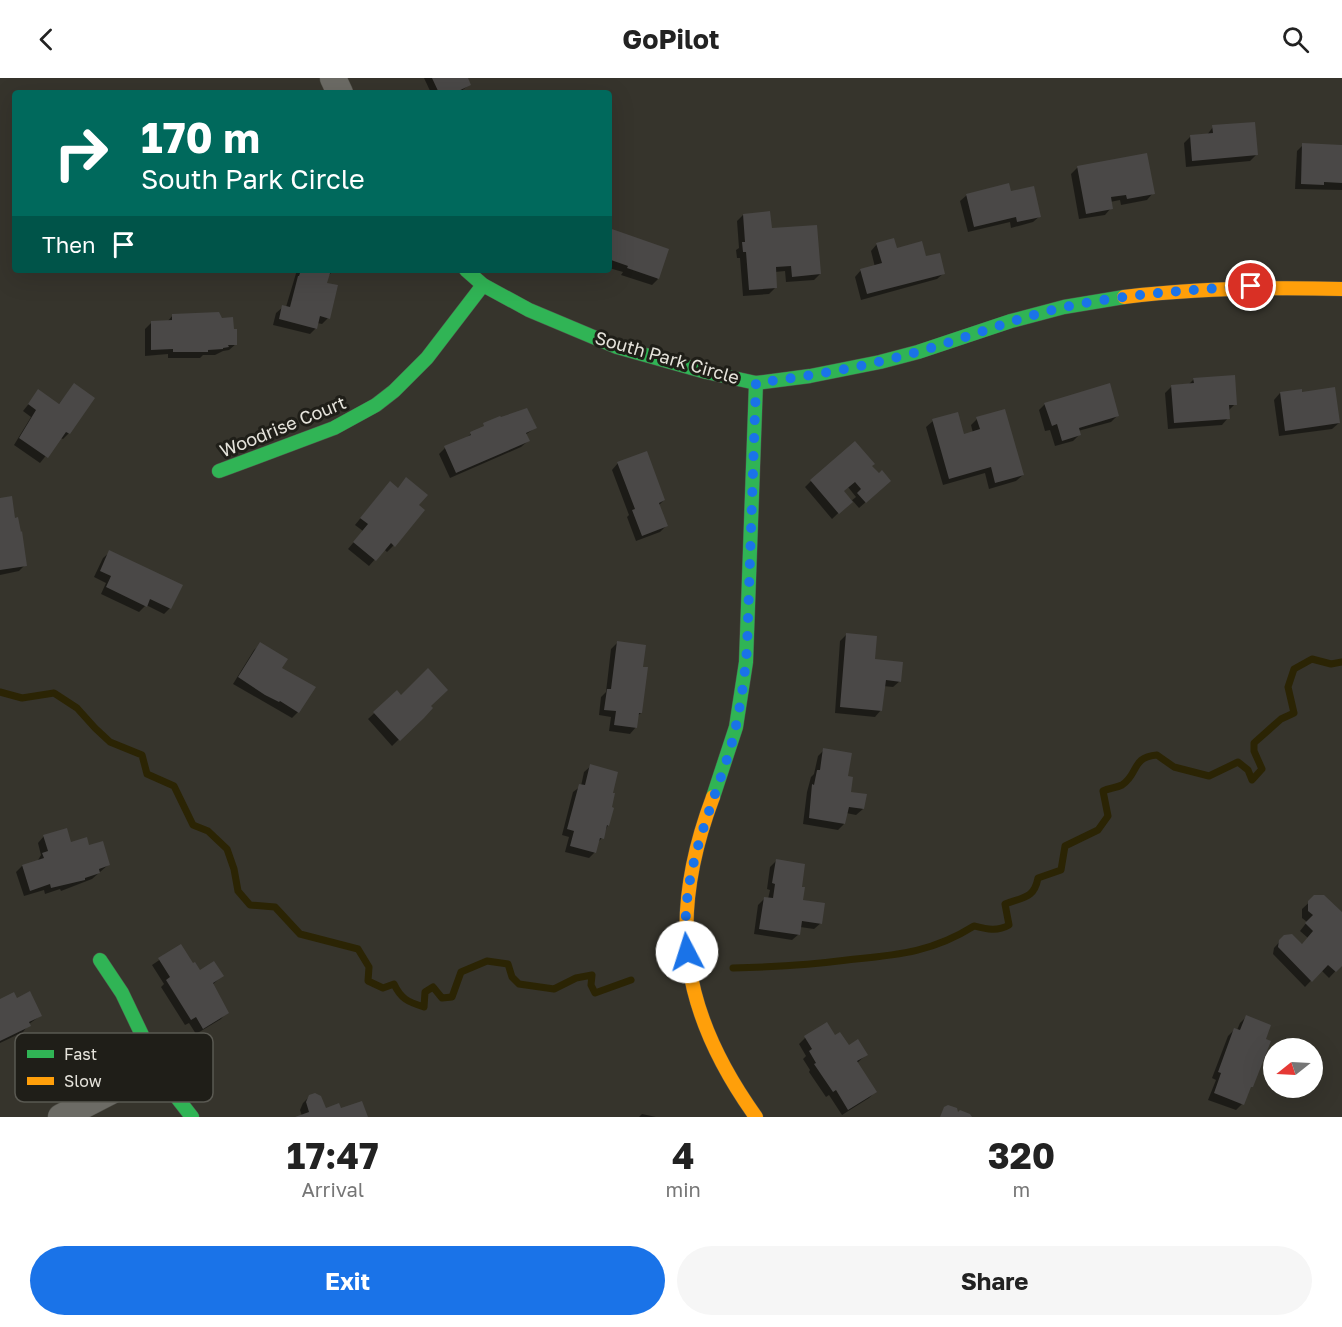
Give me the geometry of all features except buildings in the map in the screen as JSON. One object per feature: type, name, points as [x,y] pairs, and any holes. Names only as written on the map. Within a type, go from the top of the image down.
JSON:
[{"type":"street","name":"South Park Circle","points":[[469,273],[483,285],[529,310],[617,347],[706,372],[756,383],[810,376],[880,362],[918,352],[1011,321],[1113,298],[1172,291],[1251,286],[1342,289]]},
{"type":"street","name":"Woodrise Court","points":[[219,471],[328,431],[377,405],[424,361],[483,285]]},
{"type":"street","points":[[756,383],[747,649],[743,687],[730,750],[691,868],[685,932],[690,974],[704,1026],[715,1052],[739,1095],[756,1117]]},
{"type":"street","points":[[100,960],[122,993],[140,1033]]},
{"type":"street","points":[[61,1117],[90,1102]]},
{"type":"street","points":[[180,1102],[192,1117]]},
{"type":"waterway","points":[[733,968],[804,964],[897,954],[943,942],[974,926],[996,929],[1009,925],[1005,904],[1031,894],[1038,878],[1061,870],[1065,846],[1098,830],[1108,816],[1103,791],[1127,781],[1139,762],[1149,756],[1157,755],[1174,767],[1209,776],[1238,762],[1248,770],[1252,780],[1262,769],[1254,751],[1254,743],[1281,719],[1294,713],[1288,687],[1294,669],[1312,659],[1331,664],[1342,662]]},
{"type":"waterway","points":[[0,692],[22,698],[54,693],[77,708],[110,742],[142,755],[147,774],[174,786],[193,825],[208,831],[227,849],[238,891],[250,905],[275,907],[300,934],[358,949],[369,967],[368,981],[383,988],[394,984],[402,997],[409,1001],[424,1007],[425,992],[433,987],[442,998],[452,997],[461,972],[487,961],[508,964],[512,977],[519,984],[554,989],[576,978],[592,975],[591,985],[595,993],[631,980]]},
{"type":"traffic: fast","points":[[469,273],[483,285],[529,310],[617,347],[706,372],[756,383],[810,376],[880,362],[918,352],[1011,321],[1064,307],[1124,297]]},
{"type":"traffic: fast","points":[[219,471],[334,428],[376,405],[394,391],[427,358],[483,285]]},
{"type":"traffic: fast","points":[[713,797],[736,727],[746,662],[756,383]]},
{"type":"traffic: fast","points":[[100,960],[122,993],[141,1033]]},
{"type":"traffic: fast","points":[[180,1102],[192,1117]]},
{"type":"traffic: slow","points":[[1124,297],[1233,289],[1342,289]]},
{"type":"traffic: slow","points":[[713,797],[699,841],[690,884],[686,924],[689,963],[697,1001],[711,1039],[730,1078],[756,1117]]},
{"type":"route","points":[[687,952],[686,903],[691,868],[730,750],[743,687],[747,649],[756,383],[810,376],[880,362],[918,352],[1011,321],[1113,298],[1172,291],[1251,286]]}]
